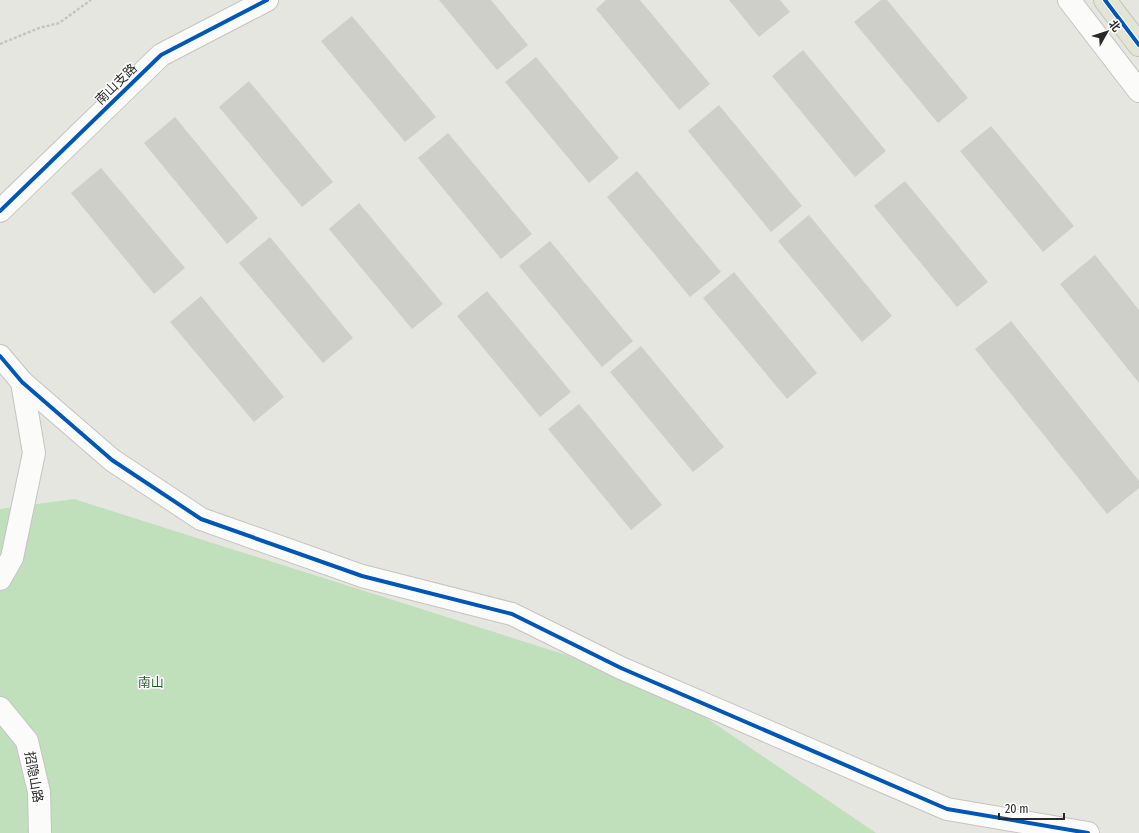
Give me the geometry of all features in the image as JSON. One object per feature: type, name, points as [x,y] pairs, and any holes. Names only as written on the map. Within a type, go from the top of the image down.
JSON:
[{"type":"main road","points":[[1105,0],[1139,45]]},
{"type":"street","name":"南山支路","points":[[0,211],[161,55],[268,0]]},
{"type":"street","points":[[1070,0],[1139,91]]},
{"type":"street","points":[[0,356],[22,382],[112,460],[202,519],[362,576],[512,614],[621,668],[947,809],[1088,833]]},
{"type":"street","points":[[0,579],[12,558],[34,453],[22,382]]},
{"type":"street","name":"招隐山路","points":[[0,708],[27,741],[40,792],[40,833]]},
{"type":"path","points":[[0,44],[39,28],[59,23],[91,0]]},
{"type":"green space","name":"南山","points":[[74,499],[655,683],[876,833],[0,833],[0,509]]},
{"type":"building","points":[[439,0],[491,0],[528,45],[497,70]]},
{"type":"building","points":[[606,0],[640,0],[710,84],[679,110],[596,9]]},
{"type":"building","points":[[729,0],[780,0],[790,12],[759,37]]},
{"type":"building","points":[[881,0],[887,0],[968,98],[938,123],[854,22]]},
{"type":"building","points":[[352,16],[436,117],[405,142],[321,41]]},
{"type":"building","points":[[803,50],[886,151],[855,177],[772,76]]},
{"type":"building","points":[[536,57],[619,158],[589,183],[505,82]]},
{"type":"building","points":[[249,81],[333,182],[302,207],[219,107]]},
{"type":"building","points":[[719,105],[802,206],[771,232],[688,131]]},
{"type":"building","points":[[175,117],[258,218],[227,244],[144,143]]},
{"type":"building","points":[[991,126],[1074,226],[1043,252],[960,151]]},
{"type":"building","points":[[448,133],[532,234],[501,259],[418,158]]},
{"type":"building","points":[[101,168],[185,268],[154,294],[71,193]]},
{"type":"building","points":[[637,171],[721,272],[690,297],[607,197]]},
{"type":"building","points":[[905,181],[988,282],[957,307],[874,206]]},
{"type":"building","points":[[359,203],[443,304],[412,329],[329,229]]},
{"type":"building","points":[[809,215],[892,316],[862,342],[778,241]]},
{"type":"building","points":[[270,237],[353,338],[323,363],[239,263]]},
{"type":"building","points":[[550,241],[633,341],[602,367],[519,266]]},
{"type":"building","points":[[1095,255],[1139,310],[1139,383],[1060,284]]},
{"type":"building","points":[[734,272],[817,373],[787,399],[703,298]]},
{"type":"building","points":[[487,291],[571,392],[540,417],[457,316]]},
{"type":"building","points":[[201,296],[284,397],[254,422],[170,322]]},
{"type":"building","points":[[1011,321],[1139,481],[1139,488],[1107,514],[975,349]]},
{"type":"building","points":[[641,346],[724,447],[693,472],[610,372]]},
{"type":"building","points":[[579,404],[662,505],[631,530],[548,429]]},
{"type":"cycle path","points":[[0,211],[161,55],[267,0]]},
{"type":"cycle path","points":[[1105,0],[1139,45]]},
{"type":"cycle path","points":[[0,356],[22,382],[112,460],[201,519],[362,576],[512,614],[621,668],[947,809],[1088,833]]}]
